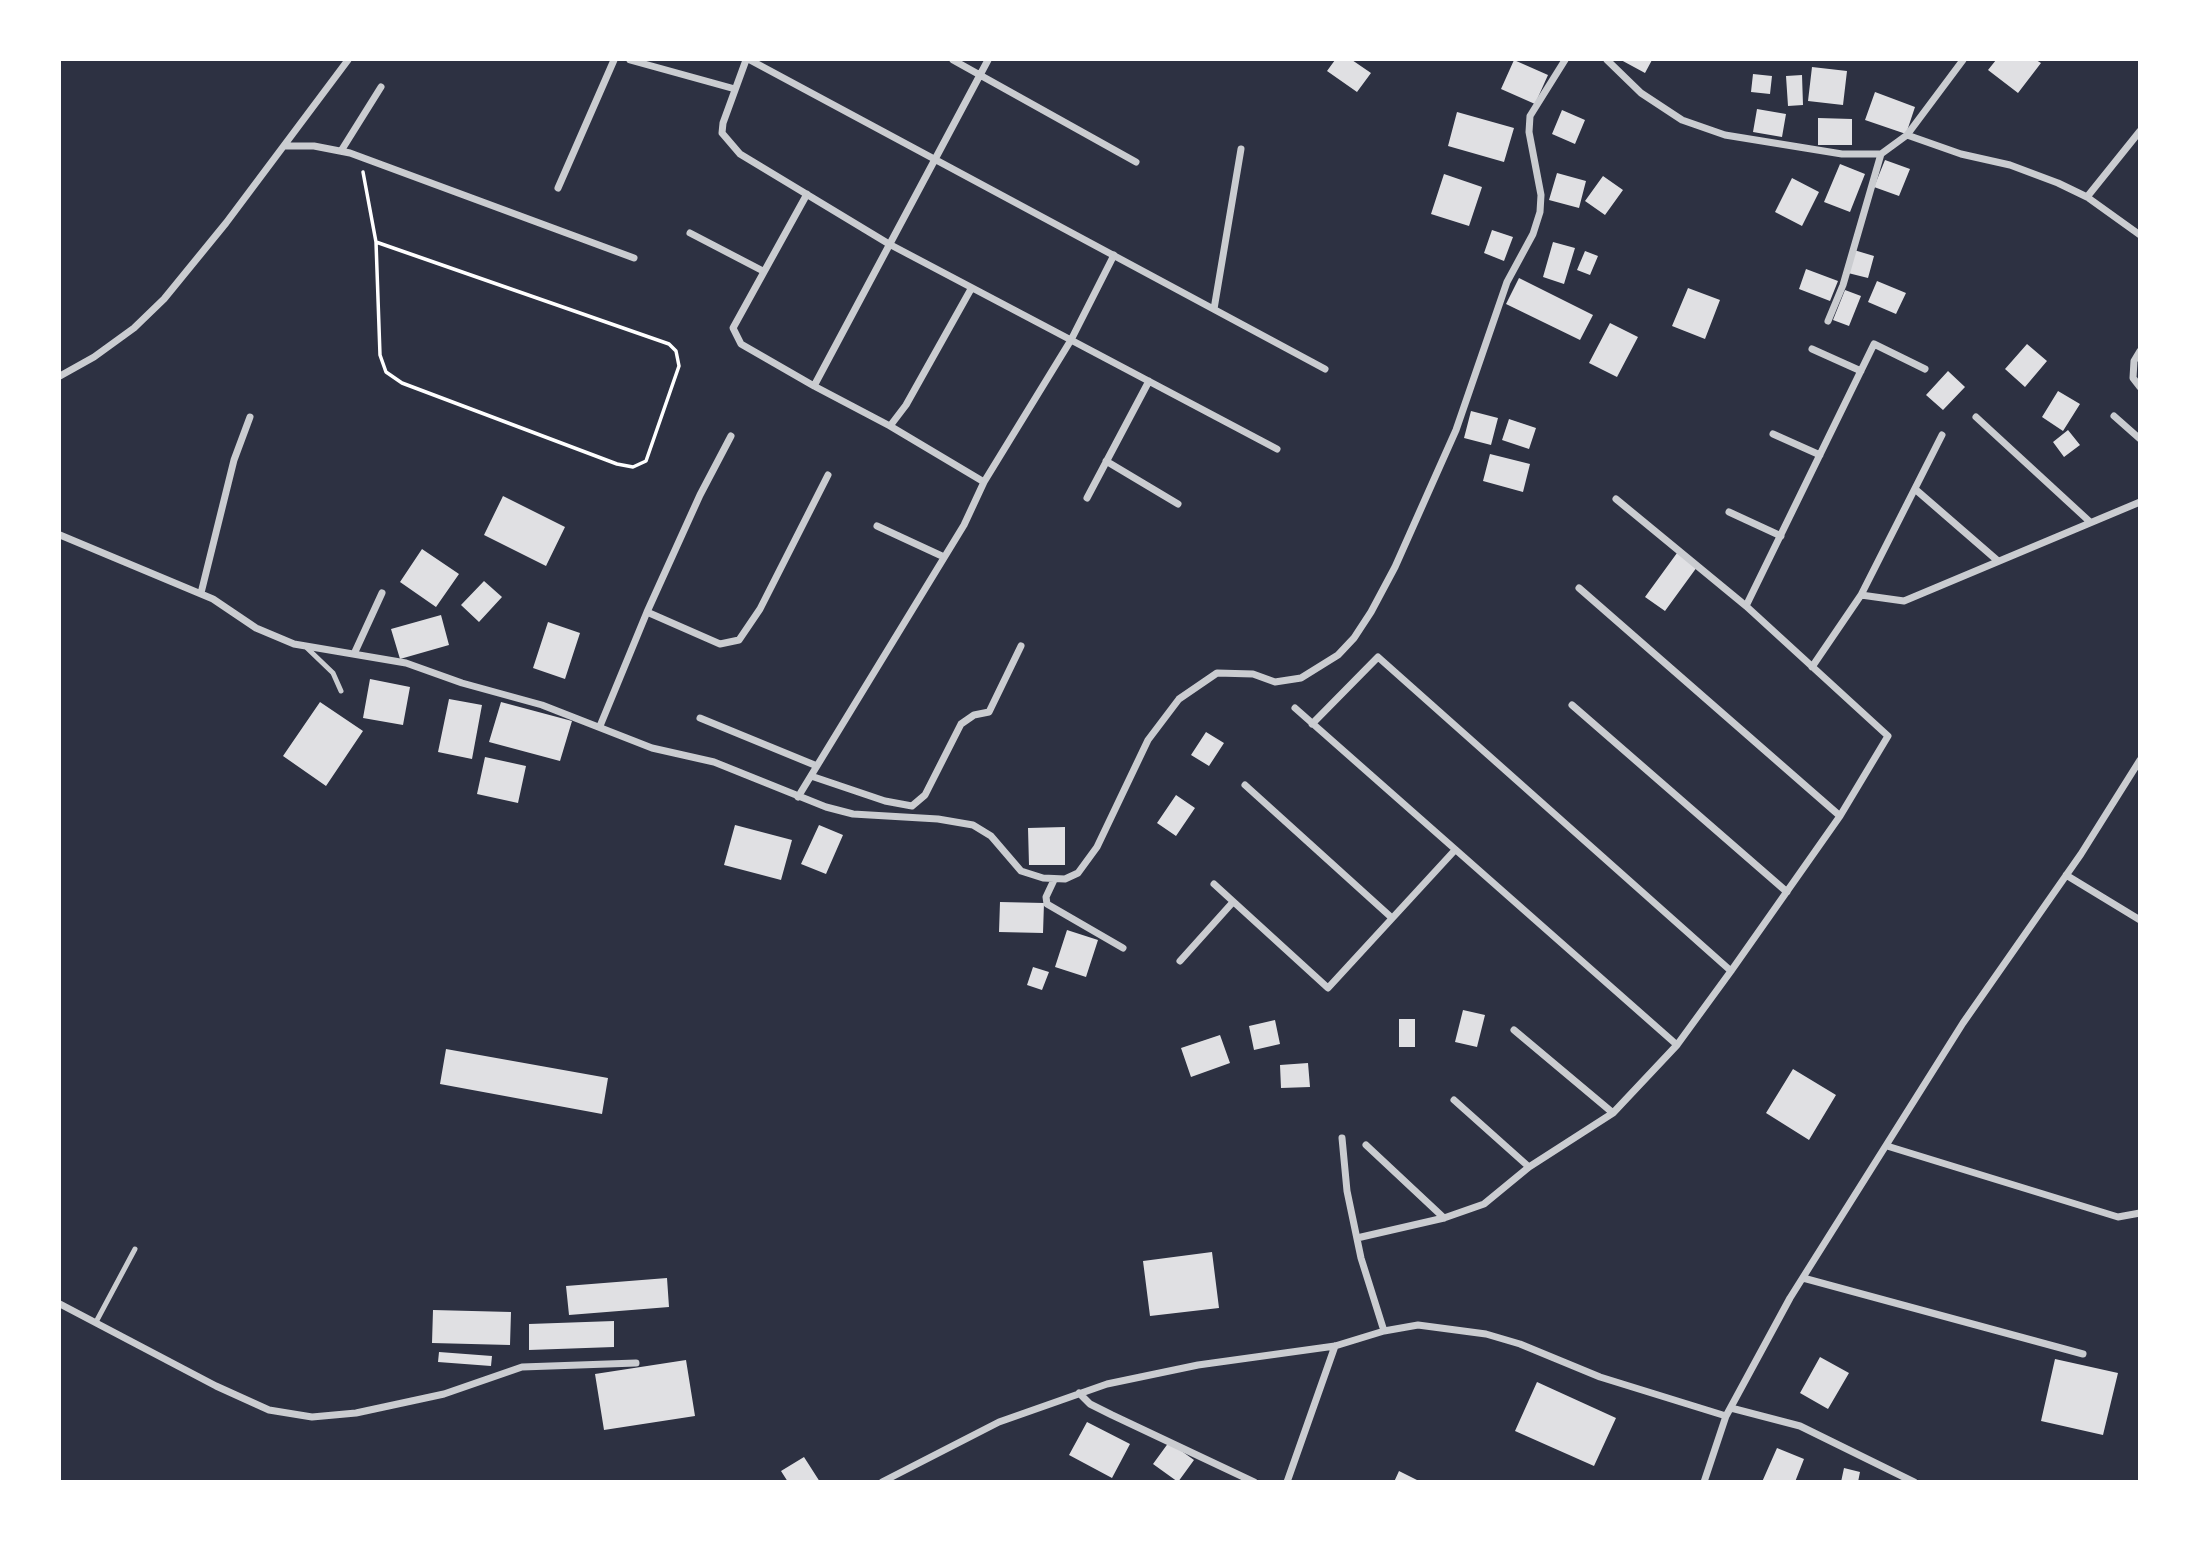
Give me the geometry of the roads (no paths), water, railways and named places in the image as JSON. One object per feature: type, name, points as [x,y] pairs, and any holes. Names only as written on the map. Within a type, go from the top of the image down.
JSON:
[{"type":"street","points":[[60,376],[94,357],[134,328],[164,299],[226,223],[348,60]]},
{"type":"street","points":[[558,188],[614,60]]},
{"type":"street","points":[[630,60],[735,89]]},
{"type":"street","points":[[1277,449],[971,289],[888,243],[740,154],[722,133],[723,122],[748,60],[1325,369]]},
{"type":"street","points":[[953,60],[1136,162]]},
{"type":"street","points":[[814,386],[988,60]]},
{"type":"street","points":[[60,535],[201,593],[257,628],[307,649],[354,653],[405,663],[600,726],[652,748],[727,767],[798,797],[853,814],[938,819],[973,825],[991,836],[1021,871],[1054,880],[1078,873],[1097,847],[1147,740],[1179,699],[1217,673],[1253,674],[1275,682],[1301,678],[1338,655],[1354,638],[1371,612],[1395,567],[1456,430],[1507,282],[1533,234],[1541,195],[1529,132],[1530,116],[1565,60]]},
{"type":"street","points":[[1607,60],[1658,106],[1682,120],[1725,135],[1842,154],[1881,154],[1907,135],[1963,60]]},
{"type":"street","points":[[341,151],[381,87]]},
{"type":"street","points":[[2087,197],[2140,131]]},
{"type":"street","points":[[1907,135],[1961,154],[2010,165],[2087,197],[2140,235]]},
{"type":"street","points":[[284,146],[314,146],[341,151],[634,258]]},
{"type":"street","points":[[1214,309],[1241,149]]},
{"type":"street","points":[[1828,321],[1843,285],[1881,154]]},
{"type":"street","points":[[807,194],[733,328],[741,344],[890,426],[984,482]]},
{"type":"street","points":[[690,233],[763,271]]},
{"type":"street","points":[[798,797],[944,557],[984,482],[1071,340],[1114,255]]},
{"type":"street","points":[[890,426],[906,405],[971,289]]},
{"type":"street","points":[[1746,606],[1874,344],[1925,369]]},
{"type":"street","points":[[1812,349],[1861,371]]},
{"type":"street","points":[[2140,351],[2134,361],[2133,377],[2140,387]]},
{"type":"street","points":[[1087,498],[1149,381]]},
{"type":"street","points":[[2114,416],[2140,439]]},
{"type":"street","points":[[201,593],[216,543],[225,494],[250,417]]},
{"type":"street","points":[[1976,417],[2089,520]]},
{"type":"street","points":[[1773,434],[1820,455]]},
{"type":"street","points":[[1812,667],[1861,595],[1942,435]]},
{"type":"street","points":[[600,726],[646,612],[700,495],[732,436]]},
{"type":"street","points":[[1106,461],[1178,504]]},
{"type":"street","points":[[646,612],[720,644],[739,640],[760,609],[828,475]]},
{"type":"street","points":[[1914,489],[1998,561]]},
{"type":"street","points":[[1357,1238],[1444,1217],[1484,1204],[1529,1167],[1614,1113],[1677,1045],[1731,971],[1840,816],[1888,736],[1746,606],[1616,499]]},
{"type":"street","points":[[1861,595],[1903,601],[2089,520],[2140,502]]},
{"type":"street","points":[[1729,513],[1781,536]]},
{"type":"street","points":[[877,526],[944,557]]},
{"type":"street","points":[[1579,588],[1840,816]]},
{"type":"street","points":[[354,653],[383,593]]},
{"type":"street","points":[[811,776],[885,801],[912,806],[925,795],[961,724],[974,715],[989,712],[1021,646]]},
{"type":"street","points":[[1312,724],[1378,656],[1731,971]]},
{"type":"street","points":[[1572,705],[1787,892]]},
{"type":"street","points":[[1295,708],[1677,1045]]},
{"type":"street","points":[[700,718],[817,766]]},
{"type":"street","points":[[1704,1482],[1726,1416],[1803,1278],[1963,1023],[2066,875],[2140,760]]},
{"type":"street","points":[[1245,785],[1392,918]]},
{"type":"street","points":[[1214,884],[1328,988],[1455,850]]},
{"type":"street","points":[[2066,875],[2140,920]]},
{"type":"street","points":[[1054,880],[1046,897],[1047,904],[1123,948]]},
{"type":"street","points":[[1180,961],[1233,902]]},
{"type":"street","points":[[1514,1030],[1614,1113]]},
{"type":"street","points":[[1454,1100],[1529,1167]]},
{"type":"street","points":[[1342,1138],[1347,1191],[1357,1238],[1384,1331]]},
{"type":"street","points":[[1366,1145],[1444,1217]]},
{"type":"street","points":[[1887,1146],[2118,1217],[2140,1213]]},
{"type":"street","points":[[1803,1278],[2083,1353]]},
{"type":"street","points":[[60,1304],[216,1386],[268,1410],[312,1417],[356,1413],[444,1394],[522,1367],[635,1363]]},
{"type":"street","points":[[882,1482],[999,1422],[1139,1375],[1335,1346],[1384,1331],[1418,1325],[1486,1335],[1520,1344],[1600,1377],[1726,1416]]},
{"type":"street","points":[[1287,1482],[1335,1346]]},
{"type":"street","points":[[1079,1393],[1090,1404],[1254,1482]]},
{"type":"street","points":[[1731,1408],[1800,1426],[1913,1482]]},
{"type":"lane","points":[[307,649],[333,673],[341,691]]},
{"type":"lane","points":[[96,1322],[135,1249]]}]
